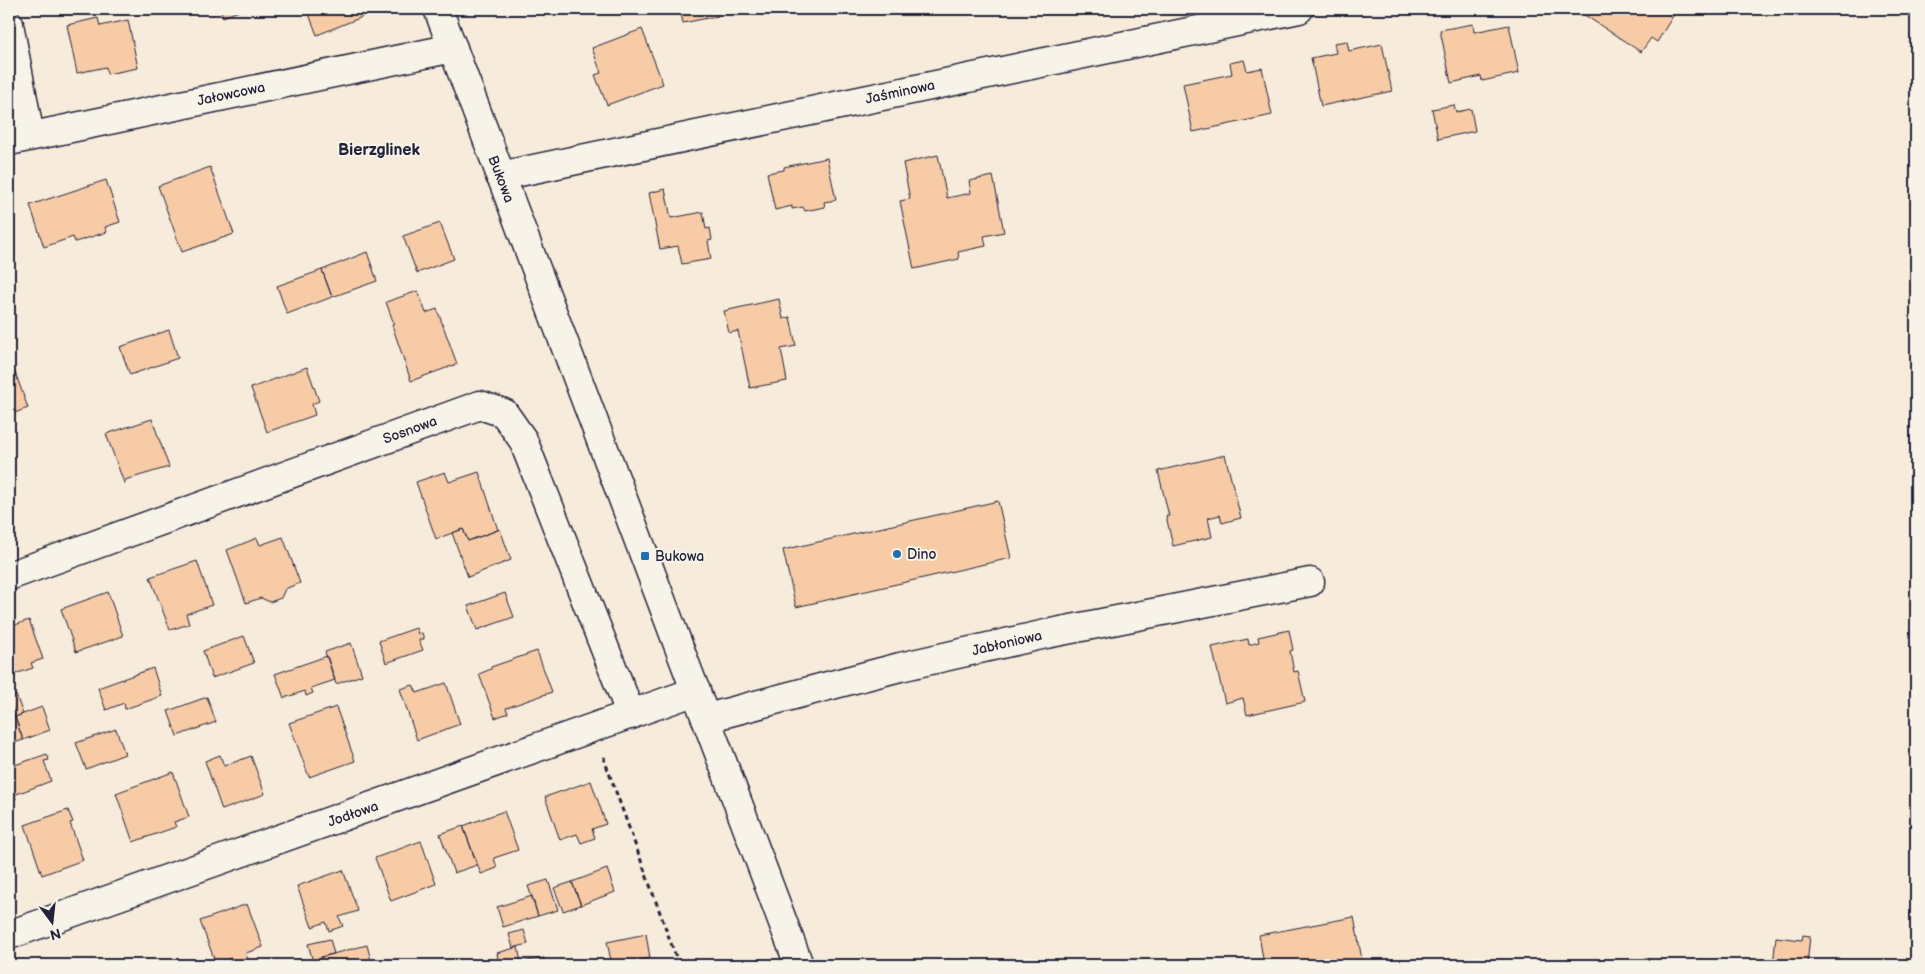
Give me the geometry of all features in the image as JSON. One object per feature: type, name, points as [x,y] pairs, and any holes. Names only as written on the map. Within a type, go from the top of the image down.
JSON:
[{"type":"street","name":"Bukowa","points":[[438,9],[800,965]]},
{"type":"street","name":"Jaśminowa","points":[[500,176],[1299,9]]},
{"type":"street","points":[[9,24],[20,139]]},
{"type":"street","name":"Jałowcowa","points":[[20,139],[452,48]]},
{"type":"street","name":"Sosnowa","points":[[9,576],[480,405],[504,414],[523,440],[631,715]]},
{"type":"street","name":"Jabłoniowa","points":[[707,718],[900,667],[1046,634],[1310,582]]},
{"type":"street","name":"Jodłowa","points":[[9,935],[696,692]]},
{"type":"path","points":[[608,751],[604,759],[679,965]]},
{"type":"building","points":[[220,9],[244,9],[223,17]]},
{"type":"building","points":[[307,9],[359,9],[362,17],[317,35]]},
{"type":"building","points":[[680,9],[716,9],[718,16],[683,23]]},
{"type":"building","points":[[1582,9],[1661,9],[1670,16],[1674,10],[1676,11],[1657,42],[1651,38],[1641,52],[1580,12]]},
{"type":"building","points":[[98,18],[100,26],[128,20],[138,68],[107,74],[106,67],[77,73],[67,25]]},
{"type":"building","points":[[1473,24],[1474,32],[1509,25],[1519,73],[1482,81],[1481,76],[1451,83],[1440,30]]},
{"type":"building","points":[[642,29],[663,84],[607,105],[595,75],[601,73],[592,48]]},
{"type":"building","points":[[1347,41],[1349,51],[1382,44],[1392,91],[1321,106],[1311,58],[1336,53],[1334,43]]},
{"type":"building","points":[[1244,60],[1247,71],[1262,68],[1272,115],[1193,132],[1183,84],[1232,74],[1230,63]]},
{"type":"building","points":[[1454,105],[1456,112],[1471,109],[1475,131],[1438,139],[1432,109]]},
{"type":"building","points":[[938,155],[947,198],[971,193],[969,181],[993,176],[1004,232],[984,236],[986,246],[958,252],[959,259],[914,269],[900,201],[910,199],[903,163]]},
{"type":"building","points":[[827,158],[836,200],[824,202],[825,207],[805,211],[803,207],[792,209],[792,206],[775,210],[767,173],[784,170],[784,167]]},
{"type":"building","points":[[210,167],[234,234],[182,252],[158,186]]},
{"type":"building","points":[[106,180],[120,222],[105,227],[107,232],[75,242],[73,237],[44,247],[30,205]]},
{"type":"building","points":[[665,189],[671,218],[703,212],[706,229],[710,228],[712,240],[708,241],[711,259],[682,264],[678,246],[660,249],[649,193]]},
{"type":"building","points":[[440,223],[454,259],[417,273],[403,236]]},
{"type":"building","points":[[367,252],[377,281],[332,297],[322,270]]},
{"type":"building","points":[[322,270],[332,297],[287,314],[277,286]]},
{"type":"building","points":[[418,291],[426,313],[437,309],[457,364],[411,381],[386,302]]},
{"type":"building","points":[[779,299],[783,319],[790,317],[796,346],[781,349],[787,381],[750,388],[738,331],[729,333],[724,311]]},
{"type":"building","points":[[169,330],[178,358],[130,375],[120,347]]},
{"type":"building","points":[[307,367],[319,401],[312,404],[315,415],[267,432],[251,388]]},
{"type":"building","points":[[15,372],[28,408],[9,415],[9,374]]},
{"type":"building","points":[[152,419],[169,467],[125,480],[124,483],[106,434]]},
{"type":"building","points":[[1225,455],[1241,518],[1222,523],[1220,515],[1208,518],[1212,537],[1173,546],[1166,516],[1169,516],[1158,471]]},
{"type":"building","points":[[445,472],[449,482],[479,472],[498,530],[468,541],[463,529],[436,539],[416,482]]},
{"type":"building","name":"Dino","points":[[998,501],[1011,558],[796,607],[783,550]]},
{"type":"building","points":[[463,529],[468,541],[500,529],[511,560],[468,577],[452,533]]},
{"type":"building","points":[[283,537],[300,583],[285,589],[281,598],[270,602],[261,598],[246,603],[227,550],[257,538],[260,545]]},
{"type":"building","points":[[197,561],[212,605],[186,614],[189,624],[170,630],[150,577]]},
{"type":"building","points":[[108,592],[123,636],[76,652],[61,609]]},
{"type":"building","points":[[505,593],[514,617],[477,630],[468,606]]},
{"type":"building","points":[[29,620],[43,659],[31,663],[33,668],[9,676],[9,627]]},
{"type":"building","points":[[416,628],[418,634],[422,633],[424,639],[419,640],[423,650],[386,663],[379,641]]},
{"type":"building","points":[[1289,630],[1293,650],[1290,651],[1294,672],[1298,671],[1305,702],[1247,715],[1243,698],[1225,703],[1212,647],[1248,639],[1249,645],[1259,642],[1258,637]]},
{"type":"building","points":[[244,636],[254,663],[212,678],[203,651]]},
{"type":"building","points":[[351,643],[362,675],[336,684],[325,652]]},
{"type":"building","points":[[537,651],[552,692],[506,708],[508,713],[495,718],[479,674],[491,669],[491,667]]},
{"type":"building","points":[[327,656],[335,680],[311,688],[313,693],[306,696],[305,691],[284,698],[275,674]]},
{"type":"building","points":[[153,668],[162,696],[125,709],[124,703],[106,710],[98,688]]},
{"type":"building","points":[[446,683],[460,724],[417,740],[400,689],[413,685],[417,693]]},
{"type":"building","points":[[16,695],[23,714],[15,717],[9,698]]},
{"type":"building","points":[[207,697],[216,722],[177,736],[168,711]]},
{"type":"building","points":[[42,707],[50,730],[23,740],[15,717]]},
{"type":"building","points":[[336,707],[355,761],[309,777],[289,723]]},
{"type":"building","points":[[15,717],[23,740],[9,745],[9,719]]},
{"type":"building","points":[[116,729],[125,754],[86,769],[76,743]]},
{"type":"building","points":[[47,754],[49,760],[44,761],[51,781],[14,795],[9,779],[9,767]]},
{"type":"building","points":[[220,755],[224,766],[251,756],[265,794],[222,810],[205,761]]},
{"type":"building","points":[[173,772],[189,817],[174,822],[176,827],[133,842],[116,793]]},
{"type":"building","points":[[9,779],[16,799],[9,801]]},
{"type":"building","points":[[591,781],[606,824],[592,829],[595,838],[581,843],[577,834],[560,840],[545,797]]},
{"type":"building","points":[[68,810],[73,822],[70,823],[83,860],[42,875],[25,825]]},
{"type":"building","points":[[504,811],[518,850],[494,858],[497,868],[481,874],[463,826]]},
{"type":"building","points":[[463,826],[477,865],[454,873],[440,834]]},
{"type":"building","points":[[421,841],[436,884],[391,901],[375,858]]},
{"type":"building","points":[[607,869],[615,892],[581,905],[572,882]]},
{"type":"building","points":[[343,870],[358,911],[339,917],[343,926],[329,931],[326,922],[312,927],[297,886]]},
{"type":"building","points":[[548,880],[558,910],[538,916],[528,886]]},
{"type":"building","points":[[572,882],[581,905],[563,911],[554,888]]},
{"type":"building","points":[[532,896],[538,916],[503,927],[497,907]]},
{"type":"building","points":[[247,904],[263,947],[246,953],[249,965],[234,965],[231,958],[216,964],[200,921]]},
{"type":"building","points":[[1354,917],[1363,965],[1264,965],[1259,935]]},
{"type":"building","points":[[524,930],[528,944],[513,948],[509,934]]},
{"type":"building","points":[[646,934],[650,958],[612,965],[607,942]]},
{"type":"building","points":[[1803,935],[1810,936],[1807,965],[1773,965],[1776,937],[1802,940]]},
{"type":"building","points":[[330,939],[334,954],[321,957],[323,965],[314,965],[308,944]]},
{"type":"building","points":[[367,945],[372,965],[323,965],[321,957]]},
{"type":"building","points":[[518,947],[521,962],[544,958],[545,965],[499,965],[497,953]]},
{"type":"place","name":"Dino","points":[[897,554]]},
{"type":"place","name":"Bukowa","points":[[645,556]]},
{"type":"district","name":"Bierzglinek","points":[[379,150]]}]
